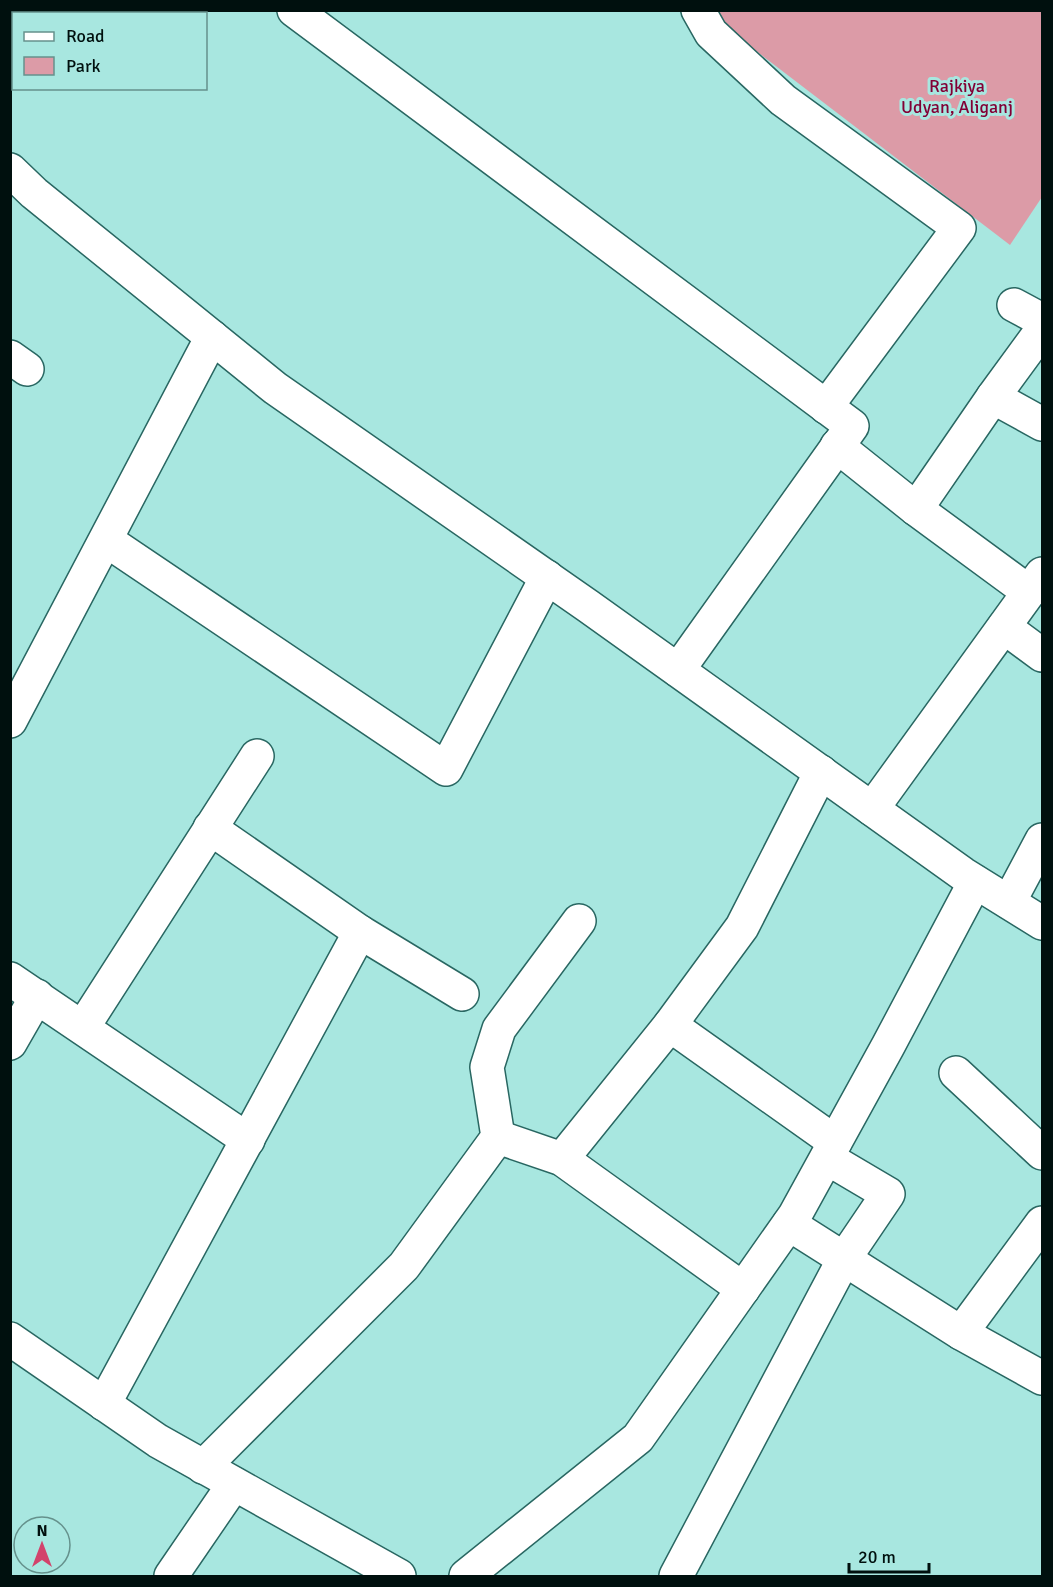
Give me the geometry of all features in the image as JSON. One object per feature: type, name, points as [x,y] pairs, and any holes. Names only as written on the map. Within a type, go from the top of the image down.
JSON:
[{"type":"street","points":[[294,10],[852,426],[678,670]]},
{"type":"street","points":[[698,10],[711,33],[783,100],[959,228],[826,407]]},
{"type":"street","points":[[10,170],[34,193],[275,388],[547,577],[963,874],[1042,923]]},
{"type":"street","points":[[1014,305],[1042,320]]},
{"type":"street","points":[[916,509],[1042,330]]},
{"type":"street","points":[[10,721],[212,337]]},
{"type":"street","points":[[993,397],[1042,424]]},
{"type":"street","points":[[837,446],[916,509],[1036,583],[872,809]]},
{"type":"street","points":[[106,540],[446,769],[547,577]]},
{"type":"street","points":[[1004,627],[1042,655]]},
{"type":"street","points":[[83,1027],[256,756]]},
{"type":"street","points":[[562,1159],[670,1025],[741,927],[821,772]]},
{"type":"street","points":[[210,828],[360,932],[462,994]]},
{"type":"street","points":[[1009,902],[1042,840]]},
{"type":"street","points":[[466,1576],[638,1438],[789,1224],[975,882]]},
{"type":"street","points":[[203,1467],[404,1266],[498,1137],[487,1067],[499,1029],[579,921]]},
{"type":"street","points":[[104,1404],[360,932]]},
{"type":"street","points":[[10,1043],[23,987],[248,1140]]},
{"type":"street","points":[[670,1025],[888,1194],[844,1259],[676,1576]]},
{"type":"street","points":[[956,1073],[1042,1152]]},
{"type":"street","points":[[498,1137],[562,1159],[743,1289]]},
{"type":"street","points":[[961,1333],[1042,1223]]},
{"type":"street","points":[[789,1224],[961,1333],[1042,1378]]},
{"type":"street","points":[[10,1339],[158,1442],[399,1576]]},
{"type":"street","points":[[171,1576],[234,1484]]},
{"type":"green space","name":"Rajkiya Udyan, Aliganj","points":[[717,11],[1042,11],[1042,197],[1010,245],[726,28]]}]
